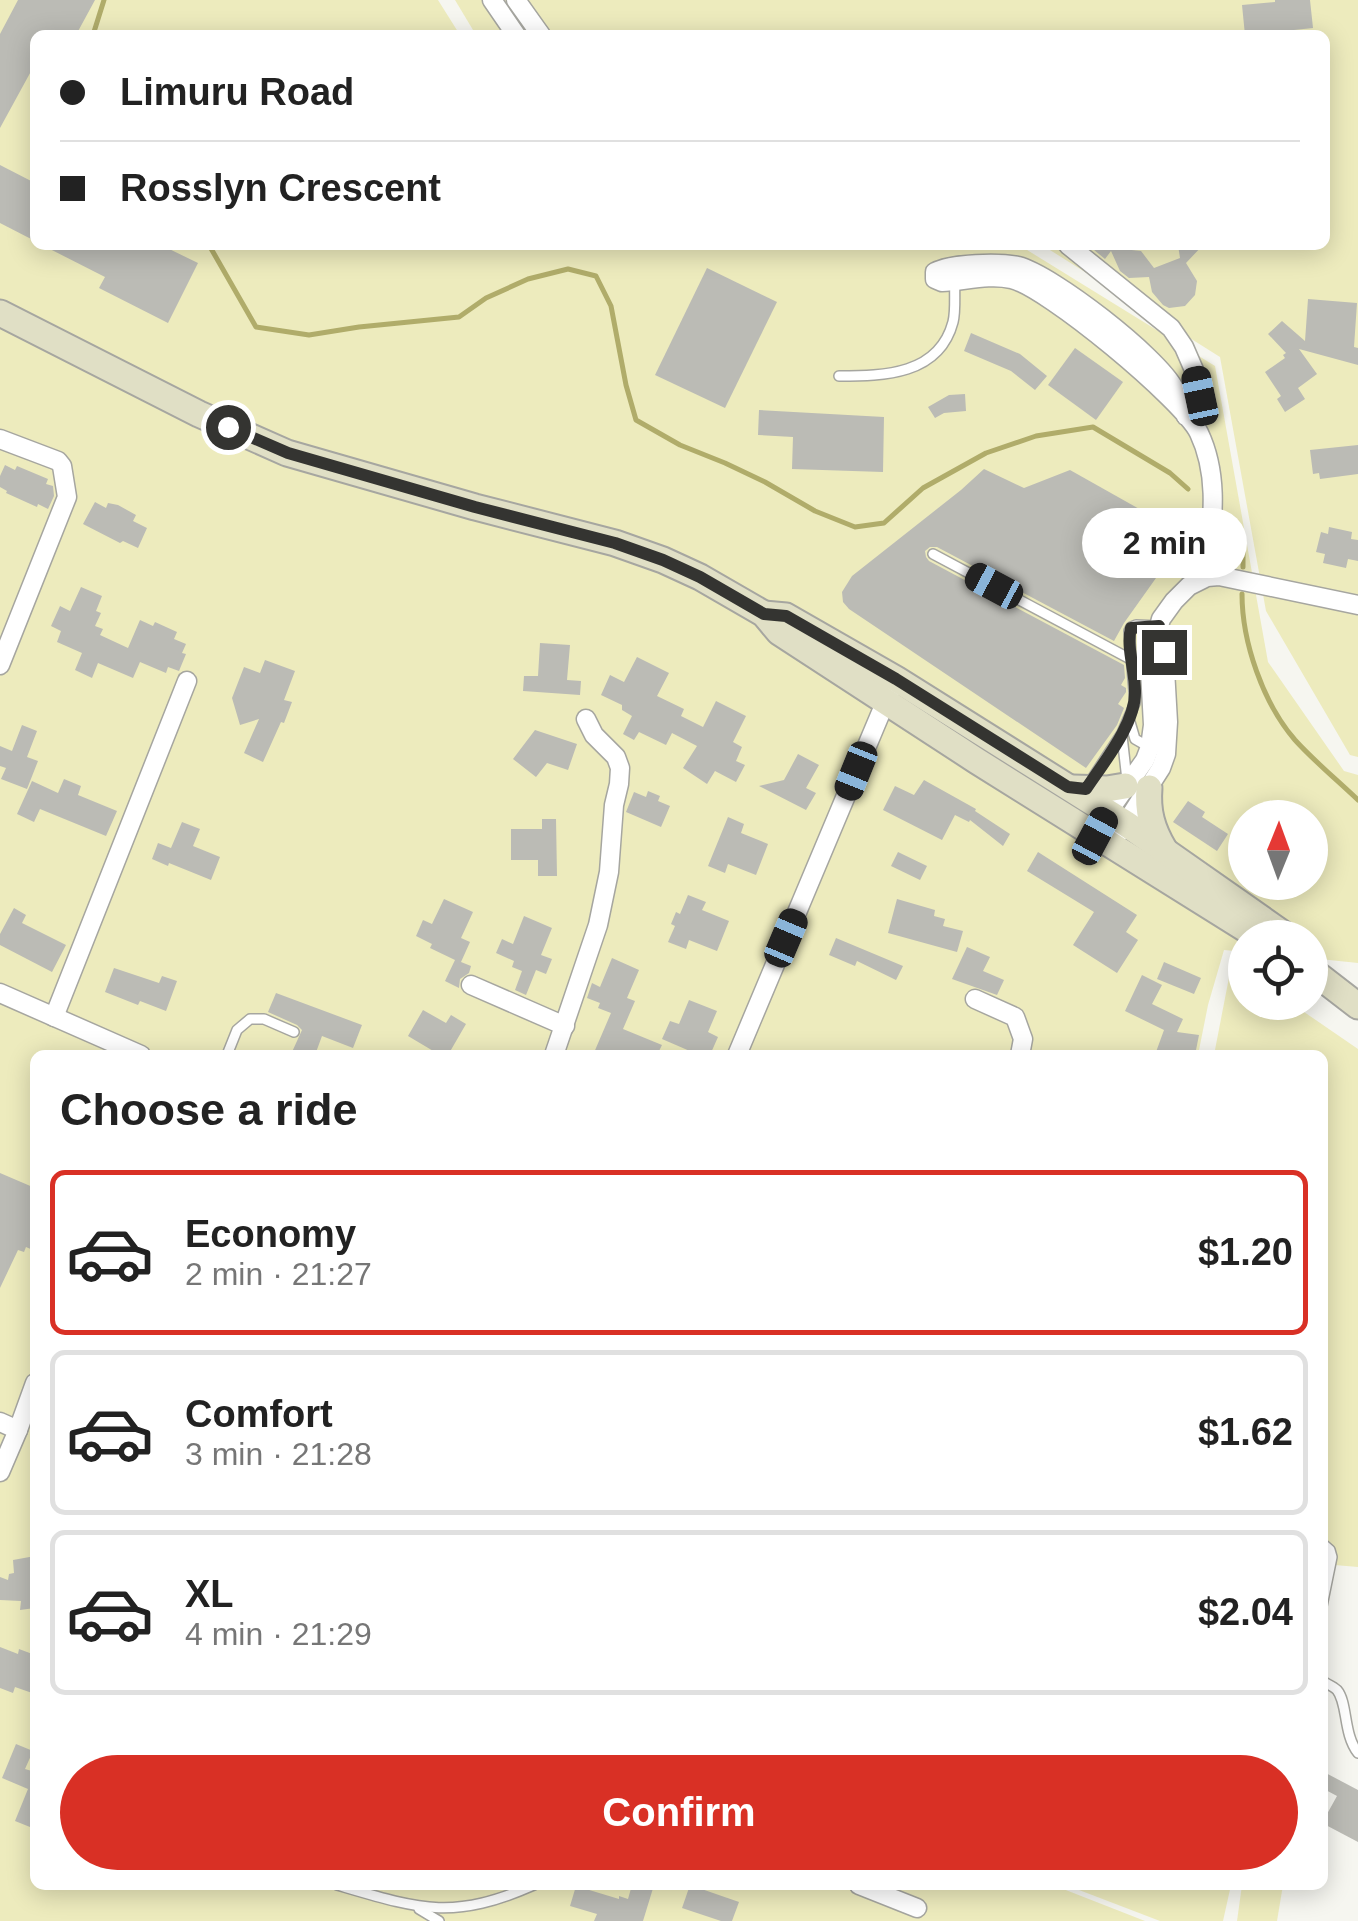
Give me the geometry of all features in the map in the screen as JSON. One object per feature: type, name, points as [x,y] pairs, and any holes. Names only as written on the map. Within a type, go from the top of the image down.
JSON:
[{"type":"main road","points":[[0,313],[199,414],[288,453],[615,543],[700,577],[764,614],[778,632],[1077,788],[1263,920]]},
{"type":"main road","points":[[890,690],[1103,842],[1231,920]]},
{"type":"main road","points":[[1077,788],[1134,785],[1165,850]]},
{"type":"main road","points":[[1328,965],[1358,986]]},
{"type":"main road","points":[[1328,983],[1358,1006]]},
{"type":"street","points":[[492,0],[513,30]]},
{"type":"street","points":[[516,0],[537,30]]},
{"type":"street","points":[[1074,250],[1171,328],[1184,347],[1200,396],[1186,416]]},
{"type":"street","points":[[955,282],[936,281],[934,274],[940,269],[1001,264],[1031,270],[1098,314],[1174,385],[1186,416],[1198,431],[1214,479],[1207,577]]},
{"type":"street","points":[[0,439],[58,461],[66,498],[0,664]]},
{"type":"street","points":[[1103,842],[1150,747],[1153,726],[1149,652],[1174,601],[1189,586],[1207,577],[1232,578],[1358,605]]},
{"type":"street","points":[[1134,785],[1164,762],[1168,739],[1164,652],[1157,632]]},
{"type":"street","points":[[54,1017],[187,680]]},
{"type":"street","points":[[739,1050],[890,690]]},
{"type":"street","points":[[556,1050],[602,907],[610,872],[619,784],[616,757],[594,735],[586,719]]},
{"type":"street","points":[[471,985],[565,1026]]},
{"type":"street","points":[[0,993],[54,1017],[109,1049]]},
{"type":"street","points":[[975,998],[1015,1017],[1023,1038],[1021,1050]]},
{"type":"street","points":[[0,1472],[30,1397]]},
{"type":"street","points":[[0,1422],[18,1430]]},
{"type":"street","points":[[871,1890],[917,1908]]},
{"type":"lane","points":[[839,376],[906,371],[932,359],[954,320],[955,282]]},
{"type":"lane","points":[[932,554],[1149,669]]},
{"type":"lane","points":[[1077,788],[1122,733],[1136,703],[1129,631],[1136,626],[1157,632]]},
{"type":"lane","points":[[1130,719],[1131,732],[1139,744],[1150,747],[1168,739]]},
{"type":"lane","points":[[1122,733],[1134,785]]},
{"type":"lane","points":[[229,1050],[238,1030],[250,1019],[264,1019],[294,1032]]},
{"type":"lane","points":[[1328,1548],[1332,1557],[1328,1577]]},
{"type":"lane","points":[[1328,1685],[1341,1698],[1348,1736],[1358,1753]]},
{"type":"lane","points":[[354,1890],[416,1908],[439,1921]]},
{"type":"lane","points":[[416,1908],[478,1906],[523,1890]]},
{"type":"shaded area","points":[[0,0],[438,0],[457,30],[30,30],[30,250],[1027,250],[1215,366],[1268,662],[1344,771],[1358,775],[1358,963],[1328,960],[1328,920],[1228,920],[1228,950],[1224,950],[1199,1050],[30,1050],[30,1890],[1066,1890],[1145,1921],[0,1921]]},
{"type":"shaded area","points":[[455,0],[1358,0],[1358,757],[1350,755],[1266,611],[1220,357],[1050,250],[1330,250],[1330,30],[473,30]]},
{"type":"shaded area","points":[[1228,983],[1228,1020],[1316,1020],[1358,1049],[1358,1567],[1328,1564],[1328,1050],[1215,1050]]},
{"type":"shaded area","points":[[1079,1890],[1230,1890],[1223,1921],[1160,1921]]},
{"type":"shaded area","points":[[1241,1890],[1282,1890],[1277,1921],[1237,1921]]},
{"type":"building","points":[[18,0],[95,0],[79,30],[30,30],[30,73],[0,128],[0,34]]},
{"type":"building","points":[[1310,0],[1313,28],[1244,30],[1242,5]]},
{"type":"building","points":[[0,165],[30,180],[30,238],[0,223]]},
{"type":"building","points":[[52,250],[171,250],[198,263],[168,323],[99,288],[105,277]]},
{"type":"building","points":[[1094,250],[1141,251],[1154,268],[1180,258],[1179,250],[1198,250],[1186,263],[1197,281],[1195,295],[1185,306],[1169,308],[1152,292],[1149,277],[1129,278],[1120,271],[1111,251],[1105,259]]},
{"type":"building","points":[[707,268],[777,302],[725,408],[655,375]]},
{"type":"building","points":[[1308,299],[1357,303],[1354,347],[1358,348],[1358,365],[1299,349],[1317,374],[1298,388],[1305,399],[1285,412],[1277,399],[1281,396],[1265,372],[1285,358],[1286,353],[1268,334],[1282,321],[1305,341]]},
{"type":"building","points":[[971,333],[1020,354],[1047,376],[1035,390],[1011,371],[964,351]]},
{"type":"building","points":[[1075,348],[1123,382],[1096,420],[1048,385]]},
{"type":"building","points":[[965,394],[966,411],[935,418],[928,407],[949,395]]},
{"type":"building","points":[[759,410],[884,417],[883,472],[792,469],[793,437],[758,435]]},
{"type":"building","points":[[1358,445],[1358,474],[1320,479],[1319,473],[1313,474],[1310,450]]},
{"type":"building","points":[[5,465],[48,479],[46,484],[53,486],[54,496],[48,509],[0,487]]},
{"type":"building","points":[[984,469],[1024,488],[1070,470],[1150,515],[1161,571],[1114,641],[937,547],[925,551],[929,561],[1124,665],[1121,685],[1126,692],[1118,704],[1124,708],[1117,725],[1086,768],[843,602],[842,592],[852,576]]},
{"type":"building","points":[[95,502],[106,508],[108,503],[118,505],[136,515],[133,521],[147,528],[138,548],[83,524]]},
{"type":"building","points":[[1329,527],[1352,532],[1351,539],[1358,540],[1358,561],[1348,559],[1346,568],[1323,563],[1325,554],[1316,552],[1321,532],[1328,534]]},
{"type":"building","points":[[81,587],[102,596],[95,626],[103,629],[100,635],[128,648],[140,620],[177,632],[174,639],[186,644],[179,671],[168,667],[166,673],[140,662],[133,678],[98,663],[92,678],[75,670],[82,653],[57,642],[61,631],[51,626],[60,606],[70,611]]},
{"type":"building","points":[[540,643],[570,645],[567,680],[581,681],[580,695],[523,691],[524,676],[538,676]]},
{"type":"building","points":[[637,657],[669,673],[657,696],[684,709],[681,716],[703,727],[716,701],[746,716],[733,742],[742,747],[736,761],[745,765],[736,782],[715,771],[707,784],[683,768],[697,746],[672,733],[666,745],[639,732],[634,740],[623,734],[632,716],[622,710],[622,705],[601,695],[610,675],[624,682]]},
{"type":"building","points":[[265,660],[295,671],[284,700],[292,702],[263,762],[244,753],[259,719],[240,725],[232,698],[244,667],[260,673]]},
{"type":"building","points":[[22,725],[37,731],[27,757],[38,761],[27,789],[1,779],[6,768],[0,766],[0,746],[12,751]]},
{"type":"building","points":[[535,730],[577,744],[568,770],[547,763],[536,777],[513,759]]},
{"type":"building","points":[[798,754],[819,765],[806,788],[816,793],[806,810],[759,786],[784,780]]},
{"type":"building","points":[[64,779],[81,786],[78,795],[117,811],[106,836],[40,809],[34,822],[17,814],[32,781],[58,793]]},
{"type":"building","points":[[924,780],[976,809],[1010,834],[1003,846],[970,820],[955,815],[942,840],[883,810],[895,786],[914,795]]},
{"type":"building","points":[[648,791],[670,806],[661,827],[626,812],[634,792],[646,797]]},
{"type":"building","points":[[1188,801],[1205,812],[1202,817],[1228,834],[1217,851],[1173,822]]},
{"type":"building","points":[[728,817],[744,824],[741,833],[768,844],[756,875],[728,864],[725,873],[708,866]]},
{"type":"building","points":[[542,819],[556,819],[557,876],[538,876],[538,860],[511,860],[511,829],[542,829]]},
{"type":"building","points":[[182,822],[200,829],[193,846],[220,857],[211,880],[152,859],[158,843],[171,848]]},
{"type":"building","points":[[898,852],[927,866],[920,880],[891,866]]},
{"type":"building","points":[[1038,852],[1137,915],[1126,932],[1138,940],[1117,973],[1073,945],[1094,912],[1027,871]]},
{"type":"building","points":[[688,895],[706,902],[702,910],[729,921],[717,951],[689,940],[686,949],[668,942],[676,912],[680,914]]},
{"type":"building","points":[[444,899],[473,912],[461,938],[470,942],[461,962],[471,966],[460,979],[459,988],[445,981],[455,960],[416,936],[423,920],[432,924]]},
{"type":"building","points":[[897,899],[935,910],[934,916],[945,919],[943,926],[963,931],[957,952],[888,933]]},
{"type":"building","points":[[14,908],[26,915],[22,923],[66,945],[52,972],[0,945],[0,934]]},
{"type":"building","points":[[524,916],[552,928],[541,955],[552,959],[546,974],[536,970],[526,995],[515,990],[522,971],[512,967],[514,961],[496,953],[502,939],[513,944]]},
{"type":"building","points":[[836,938],[903,966],[896,980],[857,961],[855,966],[829,955]]},
{"type":"building","points":[[967,947],[990,957],[983,971],[1004,980],[997,995],[952,979]]},
{"type":"building","points":[[612,958],[639,970],[627,998],[635,1001],[623,1029],[662,1045],[660,1050],[595,1050],[611,1013],[587,998],[592,983],[600,987]]},
{"type":"building","points":[[1164,962],[1201,978],[1194,994],[1157,979]]},
{"type":"building","points":[[114,968],[159,983],[162,976],[177,981],[166,1011],[105,992]]},
{"type":"building","points":[[1142,975],[1162,985],[1152,1004],[1183,1019],[1177,1032],[1199,1035],[1196,1050],[1157,1050],[1164,1030],[1125,1011]]},
{"type":"building","points":[[276,993],[362,1025],[353,1048],[322,1036],[317,1050],[293,1050],[302,1030],[268,1012]]},
{"type":"building","points":[[689,1000],[717,1011],[708,1032],[718,1037],[712,1050],[687,1050],[662,1039],[670,1021],[679,1024]]},
{"type":"building","points":[[423,1010],[446,1023],[451,1015],[466,1024],[451,1050],[432,1050],[408,1036]]},
{"type":"building","points":[[0,1173],[30,1186],[30,1249],[18,1250],[0,1288]]},
{"type":"building","points":[[30,1557],[30,1609],[20,1610],[21,1601],[0,1600],[0,1577],[8,1580],[9,1574],[14,1573],[13,1560]]},
{"type":"building","points":[[0,1647],[18,1654],[19,1649],[30,1653],[30,1692],[15,1687],[13,1693],[0,1688]]},
{"type":"building","points":[[16,1744],[30,1750],[25,1769],[30,1770],[30,1827],[15,1821],[28,1789],[2,1778]]},
{"type":"building","points":[[1328,1774],[1358,1790],[1358,1842],[1328,1826],[1328,1812],[1337,1796],[1328,1791]]},
{"type":"building","points":[[575,1890],[628,1899],[631,1890],[652,1890],[643,1921],[594,1921],[597,1914],[570,1906]]},
{"type":"building","points":[[688,1890],[704,1890],[739,1902],[732,1921],[682,1908]]},
{"type":"waterway","points":[[95,30],[104,0]]},
{"type":"waterway","points":[[212,250],[256,327],[309,335],[459,317],[486,298],[528,279],[568,269],[596,276],[611,306],[636,420],[680,445],[765,482],[815,511],[855,527],[884,523],[923,488],[986,453],[1036,436],[1093,427],[1170,473],[1188,489]]},
{"type":"waterway","points":[[1219,520],[1243,549],[1243,567]]},
{"type":"waterway","points":[[1242,594],[1250,652],[1273,708],[1295,740],[1358,800]]},
{"type":"route","points":[[228,427],[288,453],[615,543],[663,560],[764,614],[786,616],[896,679],[1068,787],[1086,789],[1130,719],[1136,703],[1131,628],[1159,626],[1156,638],[1164,652]]}]
